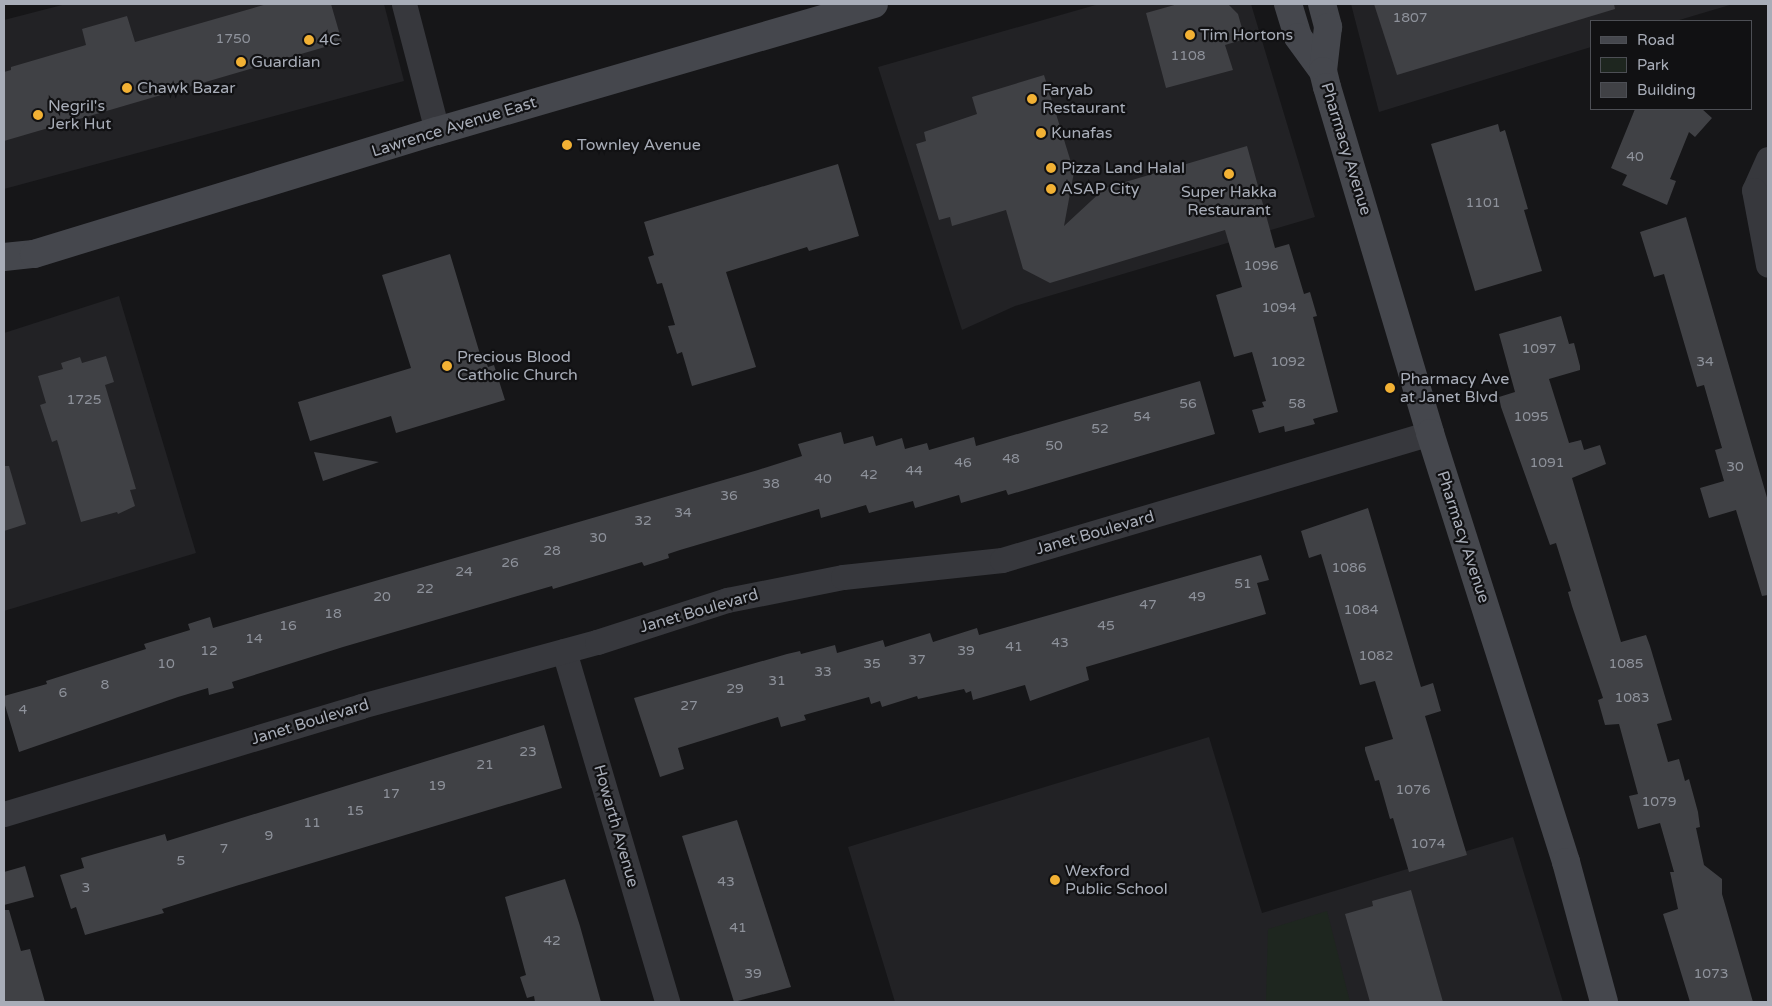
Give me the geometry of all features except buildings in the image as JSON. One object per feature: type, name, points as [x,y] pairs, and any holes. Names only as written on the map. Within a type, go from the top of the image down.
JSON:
[{"type":"street","points":[[404,4],[437,131]]},
{"type":"street","name":"Lawrence Avenue East","points":[[4,257],[34,254],[437,131],[874,4]]},
{"type":"street","name":"Pharmacy Avenue","points":[[1288,4],[1298,37],[1323,71],[1430,433],[1566,862],[1604,1002]]},
{"type":"street","name":"Pharmacy Avenue","points":[[1322,4],[1328,26],[1323,71]]},
{"type":"street","points":[[1768,159],[1754,190],[1768,265]]},
{"type":"street","name":"Lawrence Avenue East","points":[[4,272],[34,254]]},
{"type":"street","name":"Janet Boulevard","points":[[4,814],[361,706],[564,651],[727,600],[843,577],[1002,560],[1430,433]]},
{"type":"street","name":"Howarth Avenue","points":[[564,651],[668,1002]]},
{"type":"shaded area","points":[[66,4],[384,4],[404,81],[4,189],[4,20]]},
{"type":"shaded area","points":[[1099,4],[1251,4],[1315,217],[1015,306],[962,330],[878,67]]},
{"type":"shaded area","points":[[1351,4],[1733,4],[1679,20],[1590,20],[1590,47],[1379,112]]},
{"type":"shaded area","points":[[119,296],[196,553],[4,611],[4,333]]},
{"type":"shaded area","name":"Wexford Public School","points":[[1209,737],[1262,913],[1513,837],[1563,1002],[895,1002],[848,847]]},
{"type":"green space","points":[[1327,911],[1350,1002],[1266,1002],[1268,929]]},
{"type":"place","name":"Tim Hortons","points":[[1190,35]]},
{"type":"place","name":"4C","points":[[309,40]]},
{"type":"place","name":"Guardian","points":[[241,62]]},
{"type":"place","name":"Chawk Bazar","points":[[127,88]]},
{"type":"place","name":"Faryab Restaurant","points":[[1032,99]]},
{"type":"place","name":"Negril's Jerk Hut","points":[[38,115]]},
{"type":"place","name":"Kunafas","points":[[1041,133]]},
{"type":"place","name":"Townley Avenue","points":[[567,145]]},
{"type":"place","name":"Pizza Land Halal","points":[[1051,168]]},
{"type":"place","name":"Super Hakka Restaurant","points":[[1229,174]]},
{"type":"place","name":"ASAP City","points":[[1051,189]]},
{"type":"place","name":"Precious Blood Catholic Church","points":[[447,366]]},
{"type":"place","name":"Pharmacy Ave at Janet Blvd","points":[[1390,388]]},
{"type":"place","name":"Wexford Public School","points":[[1055,880]]}]
